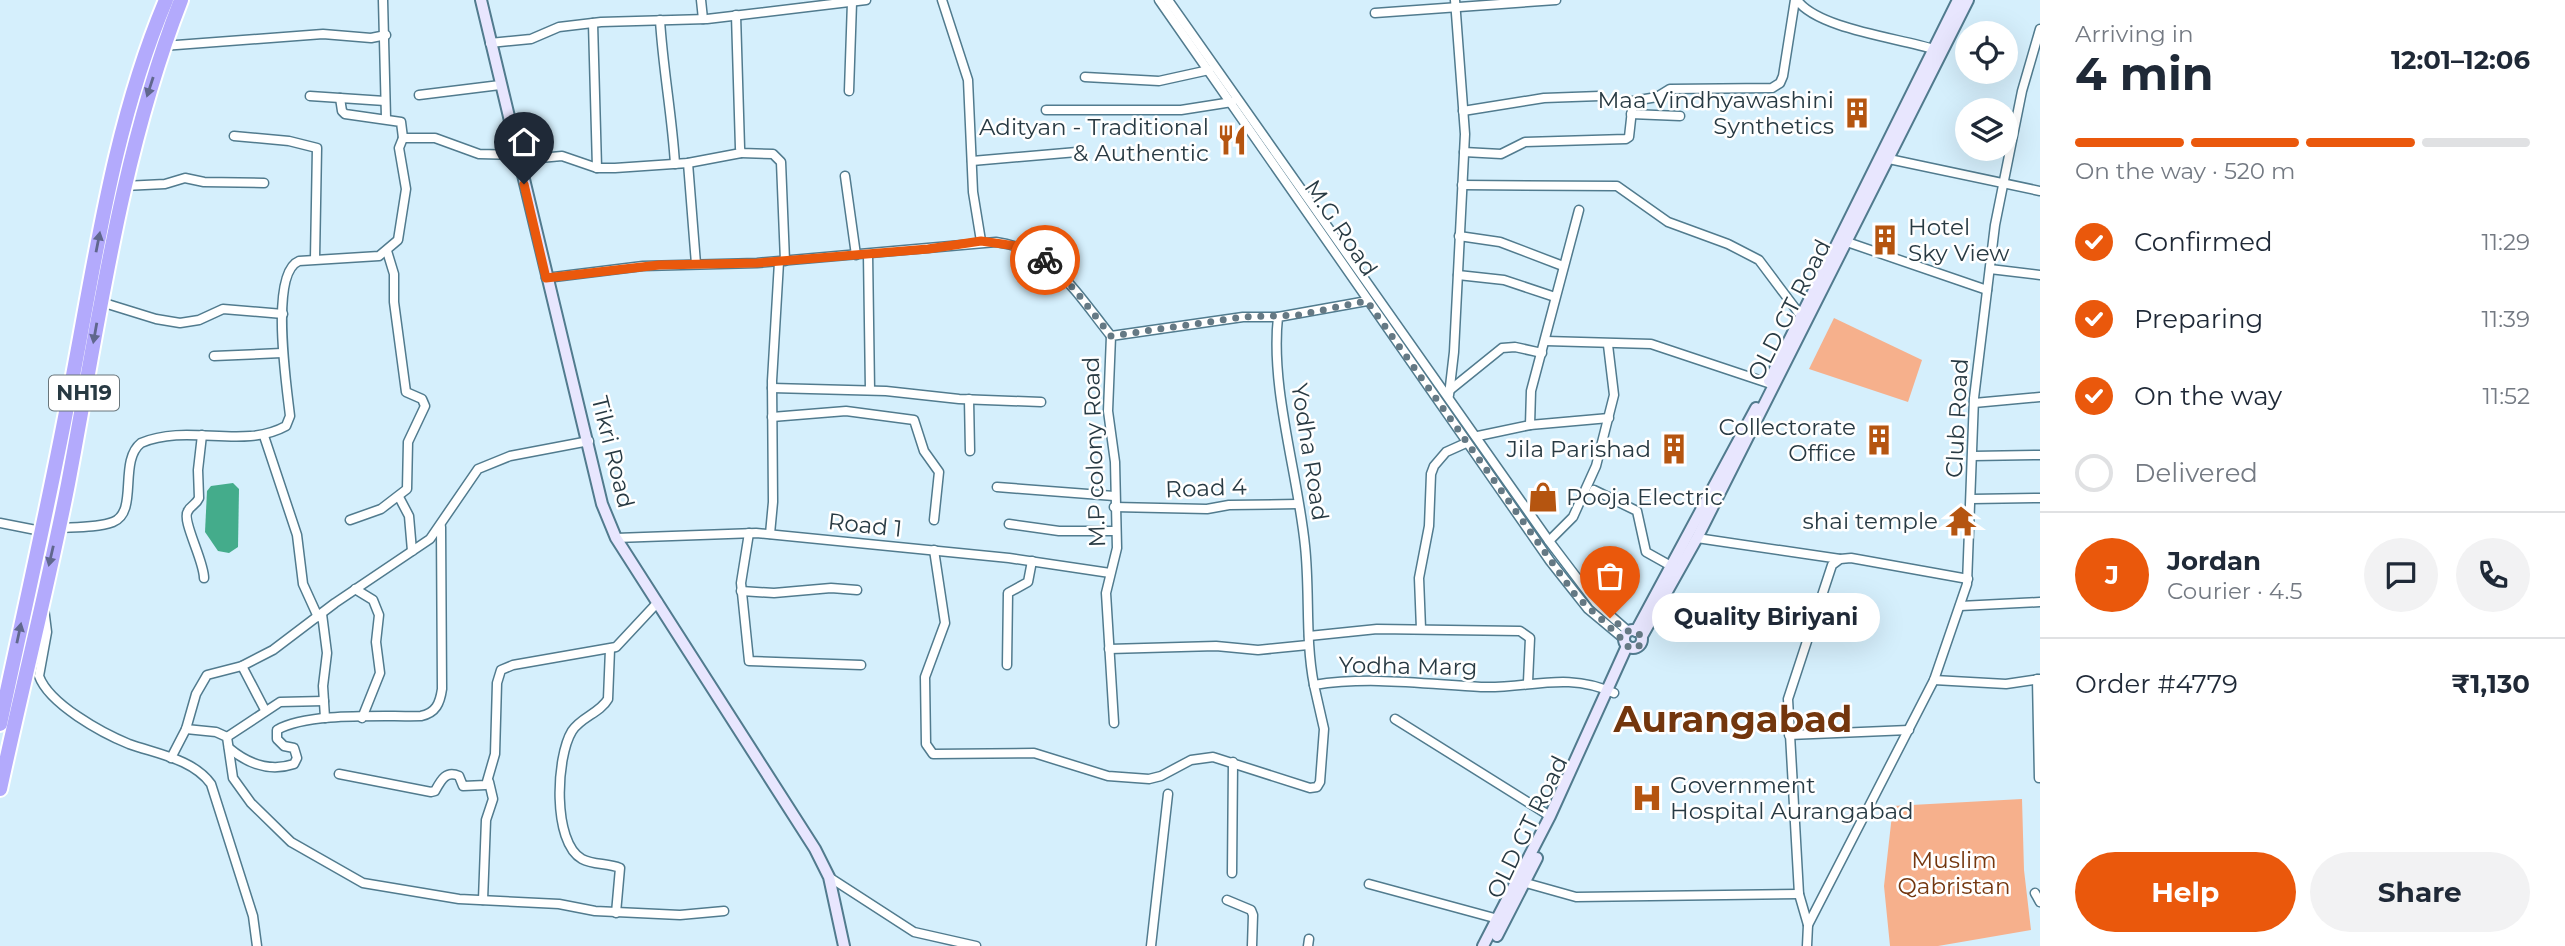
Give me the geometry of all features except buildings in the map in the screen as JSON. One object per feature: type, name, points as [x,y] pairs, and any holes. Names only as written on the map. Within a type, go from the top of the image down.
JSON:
[{"type":"highway","name":"NH19","points":[[0,724],[114,163],[138,78],[166,0]]},
{"type":"highway","name":"NH19","points":[[0,789],[58,528],[138,124],[181,0]]},
{"type":"main road","name":"Tikri Road","points":[[481,0],[602,504],[616,538],[797,818],[829,877],[844,946]]},
{"type":"main road","name":"OLD GT Road","points":[[1491,946],[1526,883],[1632,639],[1768,383],[1958,0]]},
{"type":"main road","name":"OLD GT Road","points":[[1632,639],[1697,538],[1968,0]]},
{"type":"main road","name":"OLD GT Road","points":[[1483,946],[1611,692]]},
{"type":"street","points":[[383,0],[386,35],[386,118]]},
{"type":"street","points":[[701,0],[703,19]]},
{"type":"street","points":[[490,43],[531,39],[559,27],[593,23],[703,19],[866,0]]},
{"type":"street","points":[[942,0],[968,80],[972,161],[981,241]]},
{"type":"street","name":"M.G Road","points":[[1159,0],[1195,44],[1449,392],[1549,541],[1596,603],[1632,639]]},
{"type":"street","name":"M.G Road","points":[[1168,0],[1209,70],[1367,301],[1573,592],[1600,621],[1632,639]]},
{"type":"street","points":[[1376,13],[1456,3],[1556,0]]},
{"type":"street","points":[[1796,0],[1805,8],[1833,21],[1933,49]]},
{"type":"street","points":[[1464,152],[1501,153],[1525,142],[1626,139],[1629,137],[1633,101],[1657,97],[1670,89],[1765,89],[1777,86],[1784,70],[1796,0]]},
{"type":"street","points":[[849,91],[852,2]]},
{"type":"street","points":[[1449,392],[1464,152],[1456,3]]},
{"type":"street","points":[[736,15],[741,153]]},
{"type":"street","points":[[660,20],[664,79],[671,100],[675,164]]},
{"type":"street","points":[[593,23],[597,168]]},
{"type":"street","name":"Club Road","points":[[1807,946],[1808,925],[1934,680],[1968,579],[1974,403],[1987,290],[2003,185],[2022,92],[2040,30]]},
{"type":"street","points":[[163,46],[323,34],[371,38],[386,35]]},
{"type":"street","points":[[1084,78],[1159,81],[1209,70]]},
{"type":"street","points":[[419,95],[500,85]]},
{"type":"street","points":[[310,96],[385,101]]},
{"type":"street","points":[[1463,111],[1544,98],[1600,96]]},
{"type":"street","points":[[58,528],[109,523],[120,517],[125,508],[130,458],[141,443],[171,435],[264,436],[289,423],[282,353],[285,283],[291,267],[299,261],[370,258],[387,251],[398,240],[402,226],[406,181],[399,148],[403,138],[401,122],[345,114],[340,98]]},
{"type":"street","points":[[1046,110],[1181,110],[1232,102]]},
{"type":"street","points":[[1631,114],[1680,116]]},
{"type":"street","points":[[234,135],[289,141],[317,148],[315,260]]},
{"type":"street","points":[[403,138],[435,138],[479,154],[518,158],[562,156],[597,168],[688,163],[741,153],[773,154],[780,162],[782,261],[772,388],[773,502],[770,534]]},
{"type":"street","points":[[972,161],[1077,152]]},
{"type":"street","points":[[1889,159],[2040,191]]},
{"type":"street","points":[[688,163],[696,264]]},
{"type":"street","points":[[845,176],[856,255]]},
{"type":"street","points":[[124,186],[165,184],[185,177],[204,182],[264,183]]},
{"type":"street","points":[[1462,185],[1617,186],[1668,222],[1728,244],[1759,260],[1801,316]]},
{"type":"street","points":[[1530,425],[1530,400],[1578,210]]},
{"type":"street","points":[[1459,236],[1500,242],[1563,266]]},
{"type":"street","points":[[546,278],[643,266],[782,261],[981,241],[1010,243],[1039,255],[1075,290],[1111,336]]},
{"type":"street","points":[[1847,242],[1987,290]]},
{"type":"street","points":[[350,520],[370,514],[400,497],[409,483],[408,442],[425,406],[422,399],[406,392],[394,302],[394,274],[387,251]]},
{"type":"street","points":[[868,254],[870,390]]},
{"type":"street","points":[[1990,269],[2040,275]]},
{"type":"street","points":[[1458,275],[1512,282],[1555,297]]},
{"type":"street","points":[[1278,317],[1367,301]]},
{"type":"street","points":[[101,302],[156,319],[180,323],[200,320],[223,309],[283,314]]},
{"type":"street","name":"M.P colony Road","points":[[1114,723],[1107,593],[1116,558],[1115,462],[1108,411],[1111,336],[1243,317],[1278,317]]},
{"type":"street","name":"Yodha Road","points":[[1278,317],[1277,361],[1309,587],[1309,641],[1314,685]]},
{"type":"street","points":[[1546,341],[1608,345],[1651,344],[1768,383]]},
{"type":"street","points":[[1549,541],[1573,517],[1596,466],[1615,389],[1608,345]]},
{"type":"street","points":[[1449,392],[1502,348],[1516,347],[1542,354]]},
{"type":"street","points":[[214,356],[282,353]]},
{"type":"street","points":[[772,388],[842,392],[870,390],[1041,402]]},
{"type":"street","points":[[1974,403],[2040,397]]},
{"type":"street","points":[[969,399],[970,451]]},
{"type":"street","points":[[772,417],[846,411],[914,419],[924,451],[939,472],[934,520]]},
{"type":"street","points":[[1478,436],[1530,425],[1609,418]]},
{"type":"street","points":[[202,435],[198,470],[200,498],[188,510],[187,518],[189,532],[202,558],[204,578]]},
{"type":"street","points":[[264,436],[297,535],[303,584],[320,615],[327,653],[324,701],[326,718]]},
{"type":"street","points":[[171,758],[186,729],[196,694],[207,675],[242,666],[273,650],[355,589],[412,551],[441,527],[465,484],[478,469],[510,456],[589,441]]},
{"type":"street","points":[[1421,629],[1419,578],[1429,526],[1431,474],[1446,452],[1466,443]]},
{"type":"street","points":[[1973,456],[2040,455]]},
{"type":"street","points":[[997,487],[1114,496]]},
{"type":"street","points":[[1594,490],[1633,506],[1640,518],[1646,552],[1671,566]]},
{"type":"street","points":[[400,497],[409,516],[412,551]]},
{"type":"street","points":[[1972,499],[2040,498]]},
{"type":"street","name":"Road 4","points":[[1114,507],[1207,509],[1229,505],[1298,504]]},
{"type":"street","points":[[0,523],[41,531]]},
{"type":"street","points":[[1009,524],[1059,531],[1116,531]]},
{"type":"street","points":[[229,748],[250,763],[265,766],[288,765],[296,762],[296,751],[279,743],[278,730],[299,722],[326,718],[428,714],[440,699],[441,527]]},
{"type":"street","points":[[749,533],[741,591],[749,661],[861,665]]},
{"type":"street","name":"Road 1","points":[[616,538],[770,534],[1032,561],[1110,573]]},
{"type":"street","points":[[1697,538],[1968,579]]},
{"type":"street","name":"Yodha Marg","points":[[934,550],[946,623],[925,677],[925,733],[929,752],[940,755],[1034,753],[1108,776],[1149,779],[1202,757],[1233,762],[1310,788],[1317,787],[1324,729],[1314,685],[1412,682],[1484,687],[1528,682],[1564,682],[1611,692]]},
{"type":"street","points":[[1808,925],[1799,894],[1789,735],[1790,691],[1832,565],[1840,559]]},
{"type":"street","points":[[1007,665],[1008,593],[1028,582],[1032,561]]},
{"type":"street","points":[[741,591],[799,592],[831,588],[857,590]]},
{"type":"street","points":[[355,589],[373,600],[379,615],[376,642],[380,673],[362,718]]},
{"type":"street","points":[[41,598],[47,632],[39,676],[45,688],[62,705],[108,733],[202,772],[211,784],[253,916],[257,946]]},
{"type":"street","points":[[483,900],[486,820],[493,799],[489,782],[495,754],[497,683],[500,670],[513,665],[610,649],[622,642],[658,602]]},
{"type":"street","points":[[1960,606],[2040,602]]},
{"type":"street","points":[[1109,649],[1216,646],[1251,650],[1309,641],[1349,630],[1421,629],[1525,633],[1530,638],[1528,682]]},
{"type":"street","points":[[610,649],[608,699],[577,725],[562,753],[560,817],[563,835],[582,859],[620,868],[616,913]]},
{"type":"street","points":[[242,666],[265,710]]},
{"type":"street","points":[[1934,680],[1993,684],[2039,679],[2039,778]]},
{"type":"street","points":[[227,737],[265,710],[286,701],[324,701]]},
{"type":"street","points":[[1395,719],[1550,816]]},
{"type":"street","points":[[186,729],[216,732],[227,737]]},
{"type":"street","points":[[1789,735],[1909,730]]},
{"type":"street","points":[[227,737],[230,769],[238,788],[279,832],[311,856],[363,883],[449,898],[559,904],[616,913],[680,915],[724,911]]},
{"type":"street","points":[[1232,873],[1233,762]]},
{"type":"street","points":[[339,774],[431,792],[441,778],[452,774],[459,776],[463,786],[482,786],[489,782]]},
{"type":"street","points":[[1151,946],[1168,794]]},
{"type":"street","points":[[829,877],[907,928],[976,946]]},
{"type":"street","points":[[1526,883],[1576,897],[1799,894]]},
{"type":"street","points":[[1369,884],[1498,919]]},
{"type":"street","points":[[2035,893],[2040,902]]},
{"type":"street","points":[[1227,900],[1251,910],[1252,946]]},
{"type":"green space","points":[[1834,318],[1922,360],[1908,402],[1809,369]]},
{"type":"green space","name":"Muslim Qabristan","points":[[2022,799],[2024,870],[2031,930],[1938,946],[1890,946],[1884,886],[1893,806]]},
{"type":"shaded area","points":[[233,483],[239,489],[238,547],[229,553],[218,551],[205,532],[207,491],[211,486]]},
{"type":"way so far","points":[[1045,260],[1075,290],[1111,336],[1243,317],[1315,313],[1367,301],[1573,592],[1600,621],[1623,639],[1629,648],[1637,648],[1641,644],[1642,636],[1638,632],[1628,631],[1610,618]]},
{"type":"place","name":"Maa Vindhyawashini Synthetics","points":[[1857,113]]},
{"type":"place","name":"Adityan - Traditional & Authentic","points":[[1232,140]]},
{"type":"place","name":"Hotel Sky View","points":[[1885,240]]},
{"type":"place","name":"Collectorate Office","points":[[1879,440]]},
{"type":"place","name":"Jila Parishad","points":[[1674,449]]},
{"type":"place","name":"Pooja Electric","points":[[1543,497]]},
{"type":"place","name":"shai temple","points":[[1961,521]]},
{"type":"place","name":"Quality Biriyani","points":[[1610,618]]},
{"type":"place","name":"Government Hospital Aurangabad","points":[[1647,798]]},
{"type":"district","name":"Aurangabad","points":[[1733,719]]},
{"type":"route","points":[[524,184],[546,278],[643,266],[757,263],[928,249],[981,241],[1010,243],[1045,260]]}]
